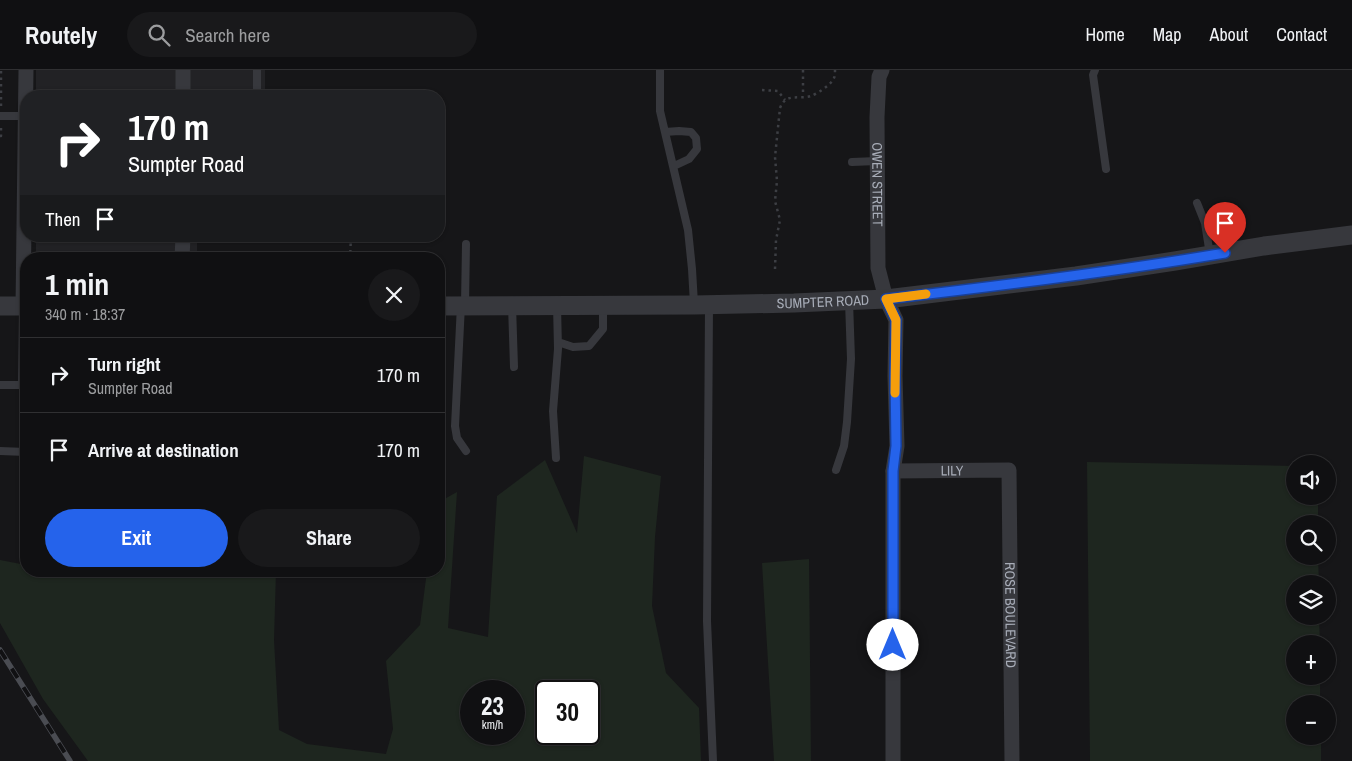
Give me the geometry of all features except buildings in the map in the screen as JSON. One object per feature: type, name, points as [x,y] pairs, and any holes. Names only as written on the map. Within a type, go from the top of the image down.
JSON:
[{"type":"street","points":[[26,70],[26,90]]},
{"type":"street","points":[[183,70],[184,90]]},
{"type":"street","name":"OWEN STREET","points":[[882,70],[879,77],[877,162],[878,268],[886,299],[896,320],[896,446],[893,471],[893,761]]},
{"type":"street","name":"SUMPTER ROAD","points":[[445,306],[701,305],[886,299],[1067,277],[1264,246],[1352,235]]},
{"type":"street","points":[[0,306],[20,306]]},
{"type":"street","name":"LILY","points":[[893,471],[1010,470]]},
{"type":"street","name":"ROSE BOULEVARD","points":[[1010,470],[1012,761]]},
{"type":"lane","points":[[257,70],[257,90]]},
{"type":"lane","points":[[660,70],[660,111],[688,230],[692,269],[701,305],[707,620],[713,761]]},
{"type":"lane","points":[[1095,70],[1093,75],[1106,169]]},
{"type":"lane","points":[[1,119],[20,117]]},
{"type":"lane","points":[[665,132],[691,132],[696,138],[697,150],[689,159],[674,166]]},
{"type":"lane","points":[[852,162],[877,162]]},
{"type":"lane","points":[[1197,203],[1205,223],[1210,255]]},
{"type":"lane","points":[[466,244],[455,426],[457,438],[466,451]]},
{"type":"lane","points":[[836,470],[844,446],[848,422],[851,359],[849,300]]},
{"type":"lane","points":[[512,305],[514,367]]},
{"type":"lane","points":[[556,458],[553,412],[558,342],[557,305]]},
{"type":"lane","points":[[558,342],[573,347],[589,346],[603,329],[603,305]]},
{"type":"lane","points":[[0,385],[20,385]]},
{"type":"lane","points":[[0,451],[20,452]]},
{"type":"path","points":[[1,70],[1,106]]},
{"type":"path","points":[[803,70],[803,96]]},
{"type":"path","points":[[776,269],[776,240],[780,220],[775,201],[775,157],[780,108],[785,100],[797,96],[811,96],[822,90],[833,80],[836,70]]},
{"type":"path","points":[[762,90],[778,90],[785,100]]},
{"type":"path","points":[[0,136],[1,119]]},
{"type":"shaded area","points":[[36,70],[265,70],[265,90],[36,90]]},
{"type":"shaded area","points":[[36,242],[197,242],[197,252],[36,252]]},
{"type":"shaded area","points":[[584,456],[661,476],[655,537],[652,606],[666,673],[699,708],[701,761],[88,761],[43,699],[0,623],[0,560],[20,564],[20,577],[276,577],[274,640],[279,730],[307,744],[386,754],[393,729],[386,661],[420,625],[426,577],[445,577],[445,499],[457,492],[448,628],[488,637],[497,496],[545,460],[577,533]]},
{"type":"shaded area","points":[[1087,462],[1286,466],[1286,505],[1318,505],[1318,515],[1286,515],[1286,565],[1318,565],[1319,575],[1286,575],[1286,625],[1319,625],[1320,635],[1286,635],[1286,685],[1320,685],[1320,695],[1286,695],[1286,745],[1321,745],[1321,761],[1090,761]]},
{"type":"shaded area","points":[[809,559],[811,761],[774,761],[762,563]]},
{"type":"railway","points":[[0,650],[70,761]]},
{"type":"slow traffic","points":[[895,393],[896,320],[886,299],[926,294]]},
{"type":"route","points":[[893,645],[893,471],[896,446],[896,320],[886,299],[1076,276],[1225,253]]}]
